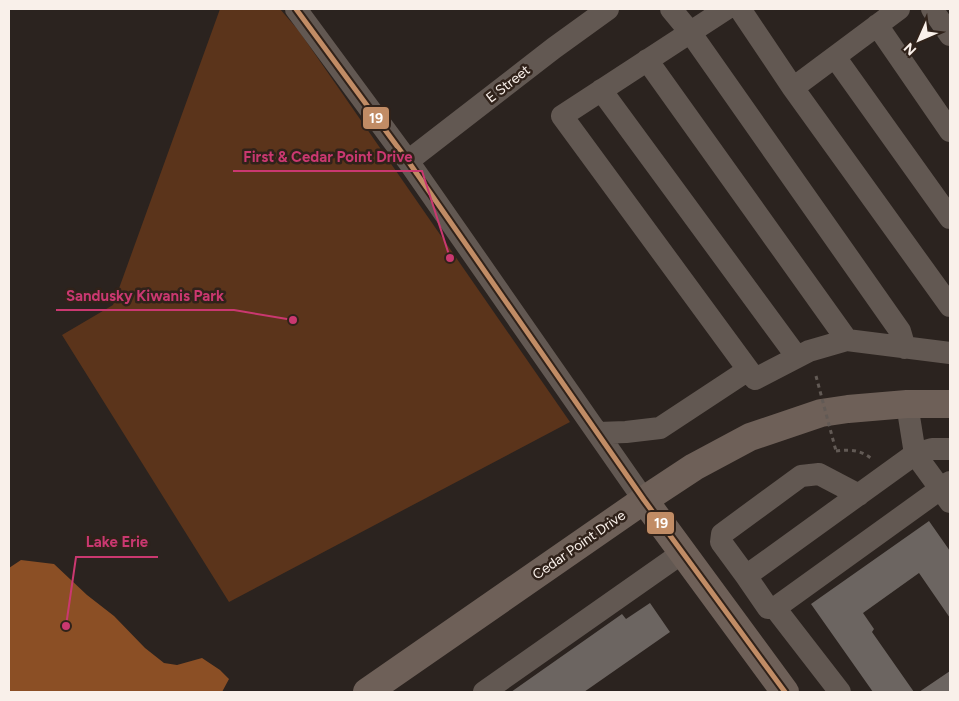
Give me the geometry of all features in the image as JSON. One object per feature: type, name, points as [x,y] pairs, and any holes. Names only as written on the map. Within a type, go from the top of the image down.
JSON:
[{"type":"main road","name":"Cedar Point Drive","points":[[367,692],[644,500],[694,467],[750,437],[821,413],[870,406],[950,404]]},
{"type":"main road","points":[[644,500],[785,692]]},
{"type":"street","points":[[279,9],[298,12],[408,161],[644,500]]},
{"type":"street","name":"E Street","points":[[408,161],[554,48],[608,9]]},
{"type":"street","points":[[671,9],[690,32],[900,331],[904,348]]},
{"type":"street","points":[[726,9],[562,116],[755,379],[809,351],[847,340],[950,353]]},
{"type":"street","points":[[740,9],[793,88],[950,306]]},
{"type":"street","points":[[793,88],[899,9]]},
{"type":"street","points":[[932,9],[950,35]]},
{"type":"street","points":[[877,26],[950,132]]},
{"type":"street","points":[[835,57],[950,218]]},
{"type":"street","points":[[647,60],[847,340]]},
{"type":"street","points":[[601,90],[797,357]]},
{"type":"street","points":[[598,433],[660,428],[748,370]]},
{"type":"street","points":[[859,495],[819,474],[801,476],[722,534],[721,542],[768,608],[775,608],[947,491],[915,454],[908,404]]},
{"type":"street","points":[[746,576],[915,454],[932,448],[950,449]]},
{"type":"street","points":[[484,692],[682,553]]},
{"type":"street","points":[[775,608],[840,692]]},
{"type":"path","points":[[816,376],[836,451],[850,449],[867,454],[888,474]]},
{"type":"shaded area","points":[[220,9],[280,9],[299,31],[570,422],[229,602],[62,335],[113,305]]},
{"type":"shaded area","points":[[21,560],[54,564],[87,595],[114,616],[145,648],[164,663],[177,665],[202,658],[220,670],[229,679],[222,692],[9,692],[9,568]]},
{"type":"building","points":[[929,521],[950,551],[950,618],[919,573],[863,613],[874,629],[872,632],[914,692],[873,692],[811,604]]},
{"type":"building","points":[[650,603],[670,632],[584,692],[511,692],[622,614],[626,619]]},
{"type":"building","points":[[950,671],[950,692],[919,692]]},
{"type":"transit line","name":"19","points":[[296,9],[408,161],[644,500],[785,692]]},
{"type":"place","name":"First & Cedar Point Drive","points":[[450,258]]},
{"type":"place","name":"Sandusky Kiwanis Park","points":[[293,320]]},
{"type":"place","name":"Lake Erie","points":[[66,626]]}]
